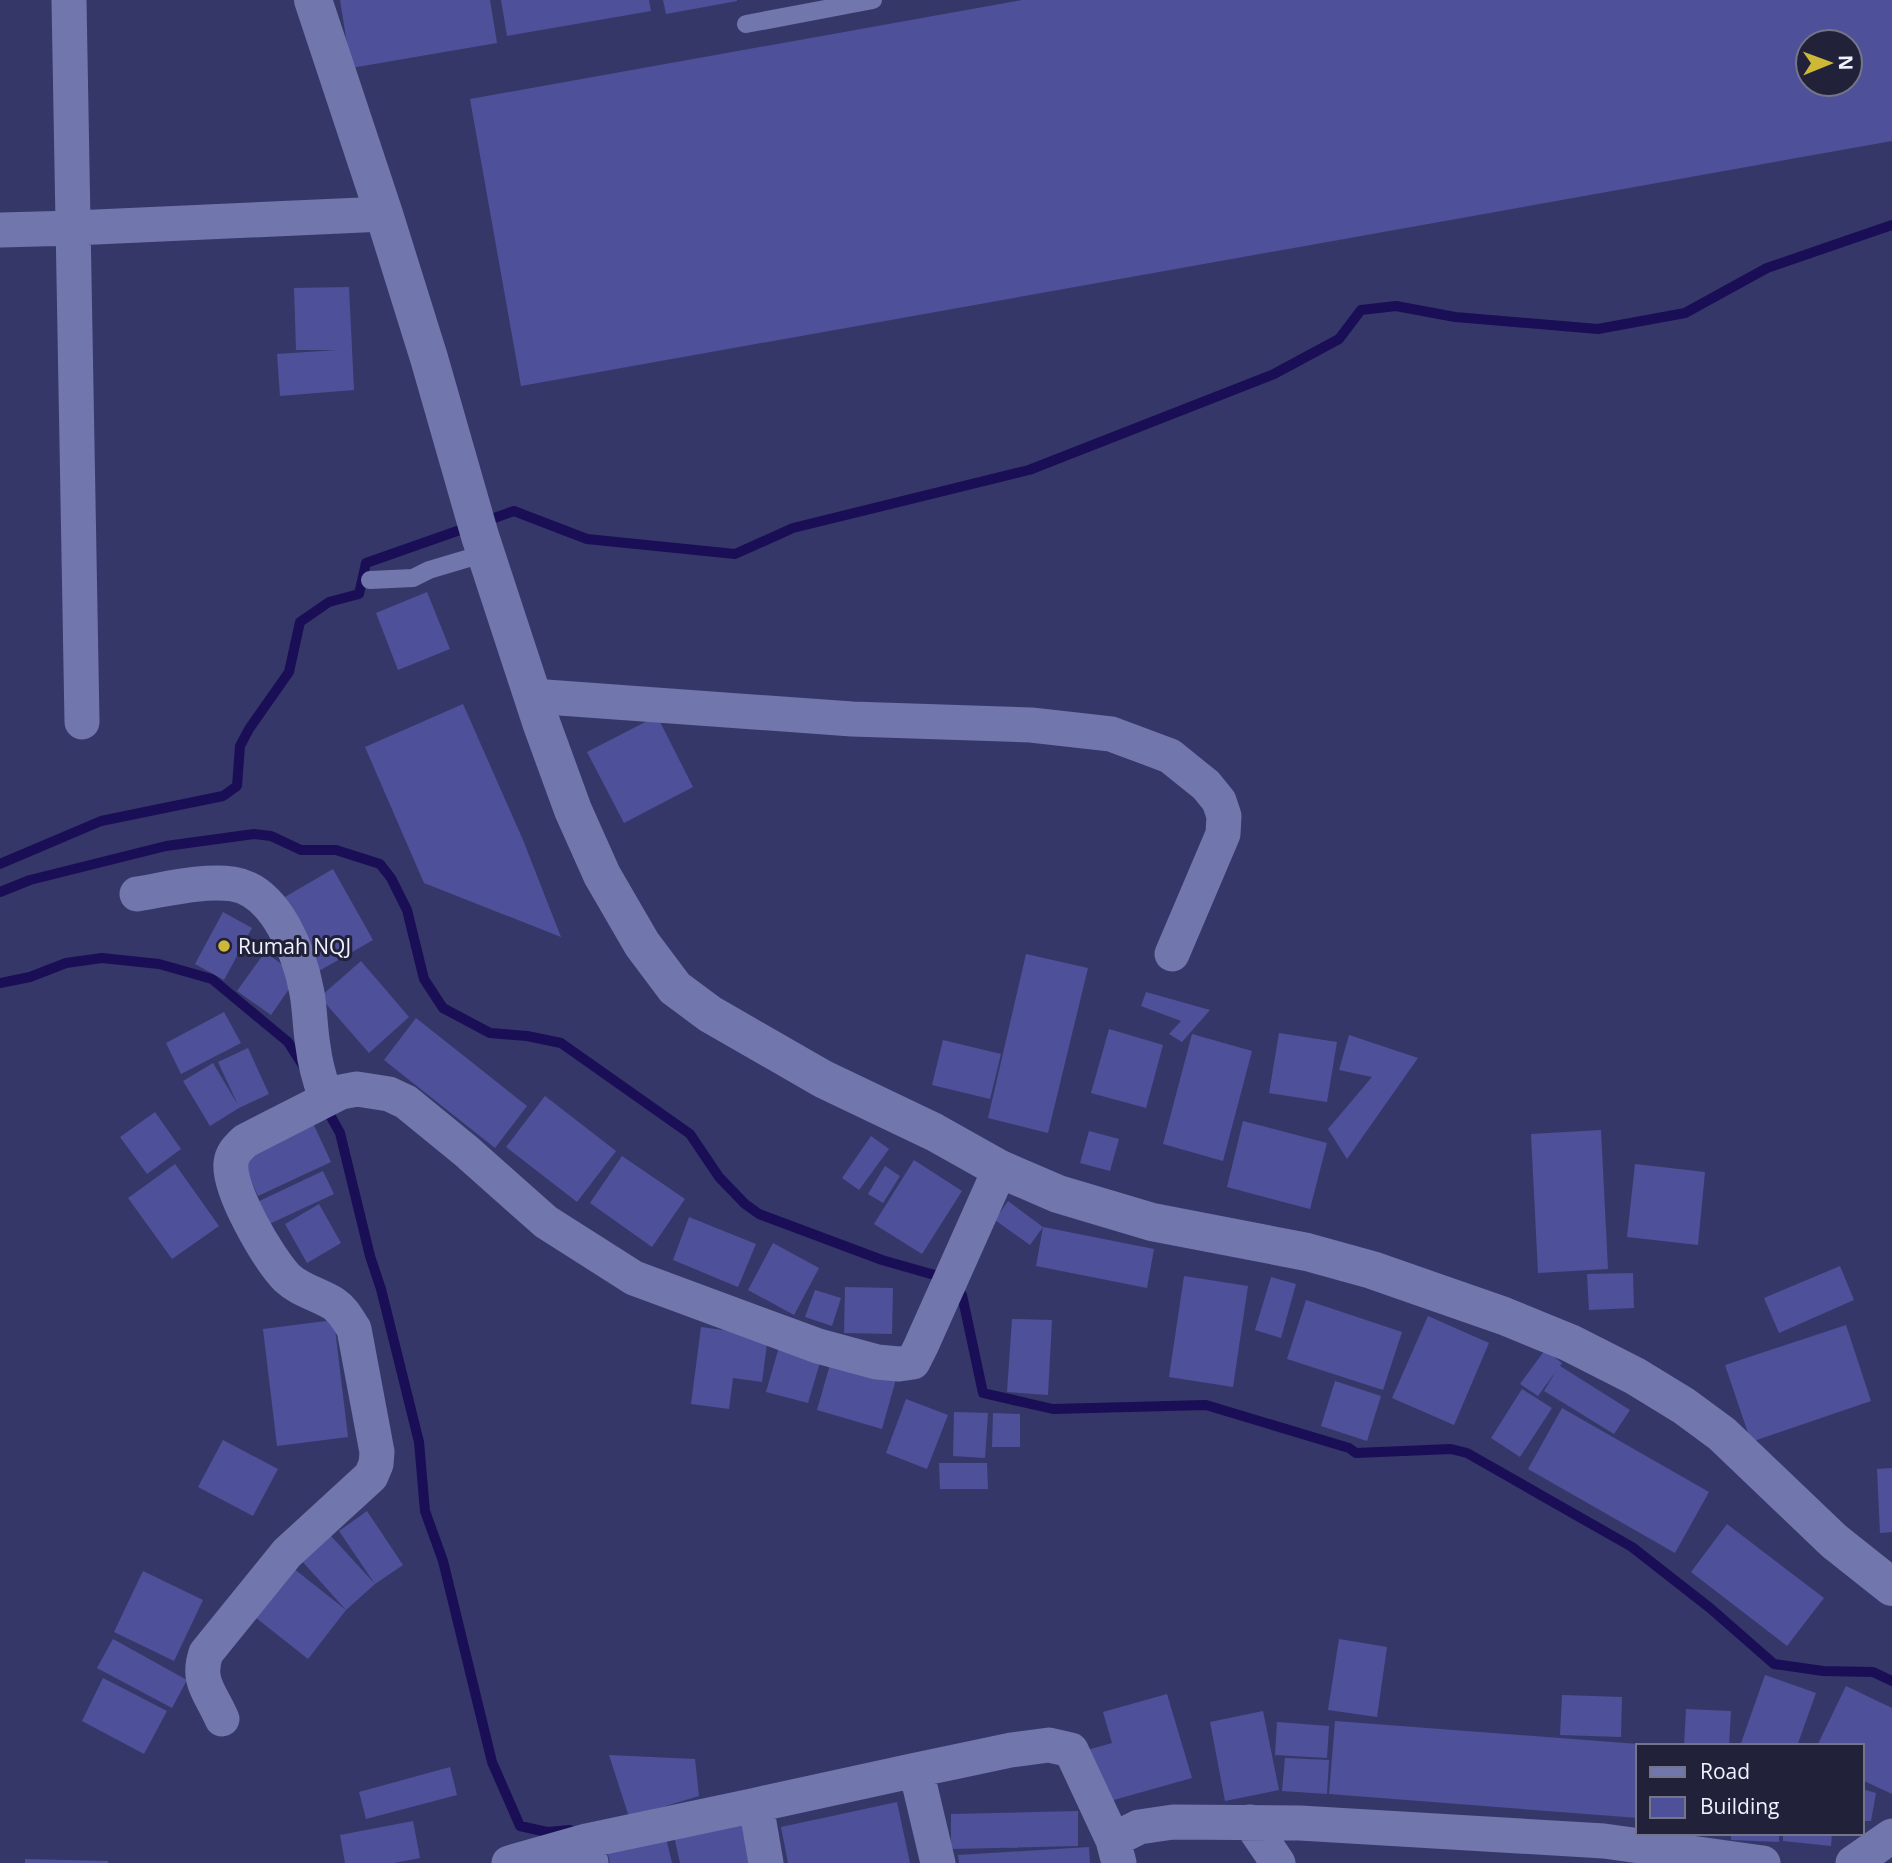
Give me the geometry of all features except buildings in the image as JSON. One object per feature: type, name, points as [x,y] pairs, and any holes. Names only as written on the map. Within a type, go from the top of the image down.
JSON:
[{"type":"street","points":[[69,0],[82,722]]},
{"type":"street","points":[[313,0],[384,214],[532,696],[573,810],[602,875],[642,944],[675,988],[710,1014],[823,1079],[934,1132],[1000,1169],[1058,1194],[1152,1222],[1307,1252],[1372,1270],[1504,1316],[1570,1343],[1635,1376],[1684,1406],[1722,1434],[1834,1541],[1892,1587]]},
{"type":"street","points":[[0,230],[384,214]]},
{"type":"street","points":[[532,696],[852,719],[1031,725],[1111,734],[1170,756],[1206,785],[1219,801],[1224,816],[1223,834],[1172,954]]},
{"type":"street","points":[[137,894],[220,884],[235,885],[261,898],[286,930],[302,972],[320,1101]]},
{"type":"street","points":[[222,1719],[201,1677],[201,1665],[206,1653],[286,1553],[371,1475],[377,1452],[354,1329],[335,1304],[299,1288],[278,1266],[259,1237],[237,1193],[231,1163],[234,1152],[245,1141],[341,1091],[357,1089],[389,1094],[406,1102],[546,1222],[634,1278],[818,1346],[877,1362],[898,1364],[913,1362],[1000,1169]]},
{"type":"street","points":[[509,1863],[589,1852],[756,1805],[1011,1750],[1049,1745],[1070,1750],[1116,1852],[1139,1827],[1173,1822],[1250,1822],[1604,1841],[1763,1863]]},
{"type":"street","points":[[916,1770],[938,1863]]},
{"type":"street","points":[[756,1805],[766,1863]]},
{"type":"street","points":[[1250,1822],[1278,1863]]},
{"type":"street","points":[[1853,1863],[1892,1836]]},
{"type":"street","points":[[1572,1863],[1604,1841]]},
{"type":"lane","points":[[746,24],[873,0]]},
{"type":"lane","points":[[370,580],[414,578],[480,533]]},
{"type":"waterway","points":[[0,864],[101,821],[223,796],[237,786],[240,746],[249,729],[289,672],[300,622],[329,602],[359,594],[366,563],[514,511],[587,539],[735,554],[793,528],[1029,470],[1274,374],[1339,339],[1361,310],[1396,306],[1455,317],[1598,329],[1685,313],[1767,268],[1892,225]]},
{"type":"waterway","points":[[0,892],[30,880],[166,846],[254,834],[271,836],[301,850],[336,850],[380,864],[391,878],[407,910],[424,979],[443,1008],[490,1033],[527,1036],[561,1043],[690,1134],[719,1177],[745,1204],[759,1214],[882,1260],[945,1278],[962,1295],[983,1393],[1053,1409],[1206,1405],[1349,1448],[1356,1453],[1451,1449],[1467,1453],[1632,1547],[1710,1608],[1774,1664],[1823,1671],[1873,1672],[1892,1681]]},
{"type":"waterway","points":[[0,983],[30,977],[66,963],[102,958],[159,964],[212,979],[288,1042],[304,1067]]},
{"type":"waterway","points":[[325,1106],[340,1133],[370,1256],[381,1289],[419,1442],[425,1511],[443,1561],[492,1762],[520,1826],[547,1832],[570,1830]]},
{"type":"place","name":"Rumah NQJ","points":[[224,946]]}]
